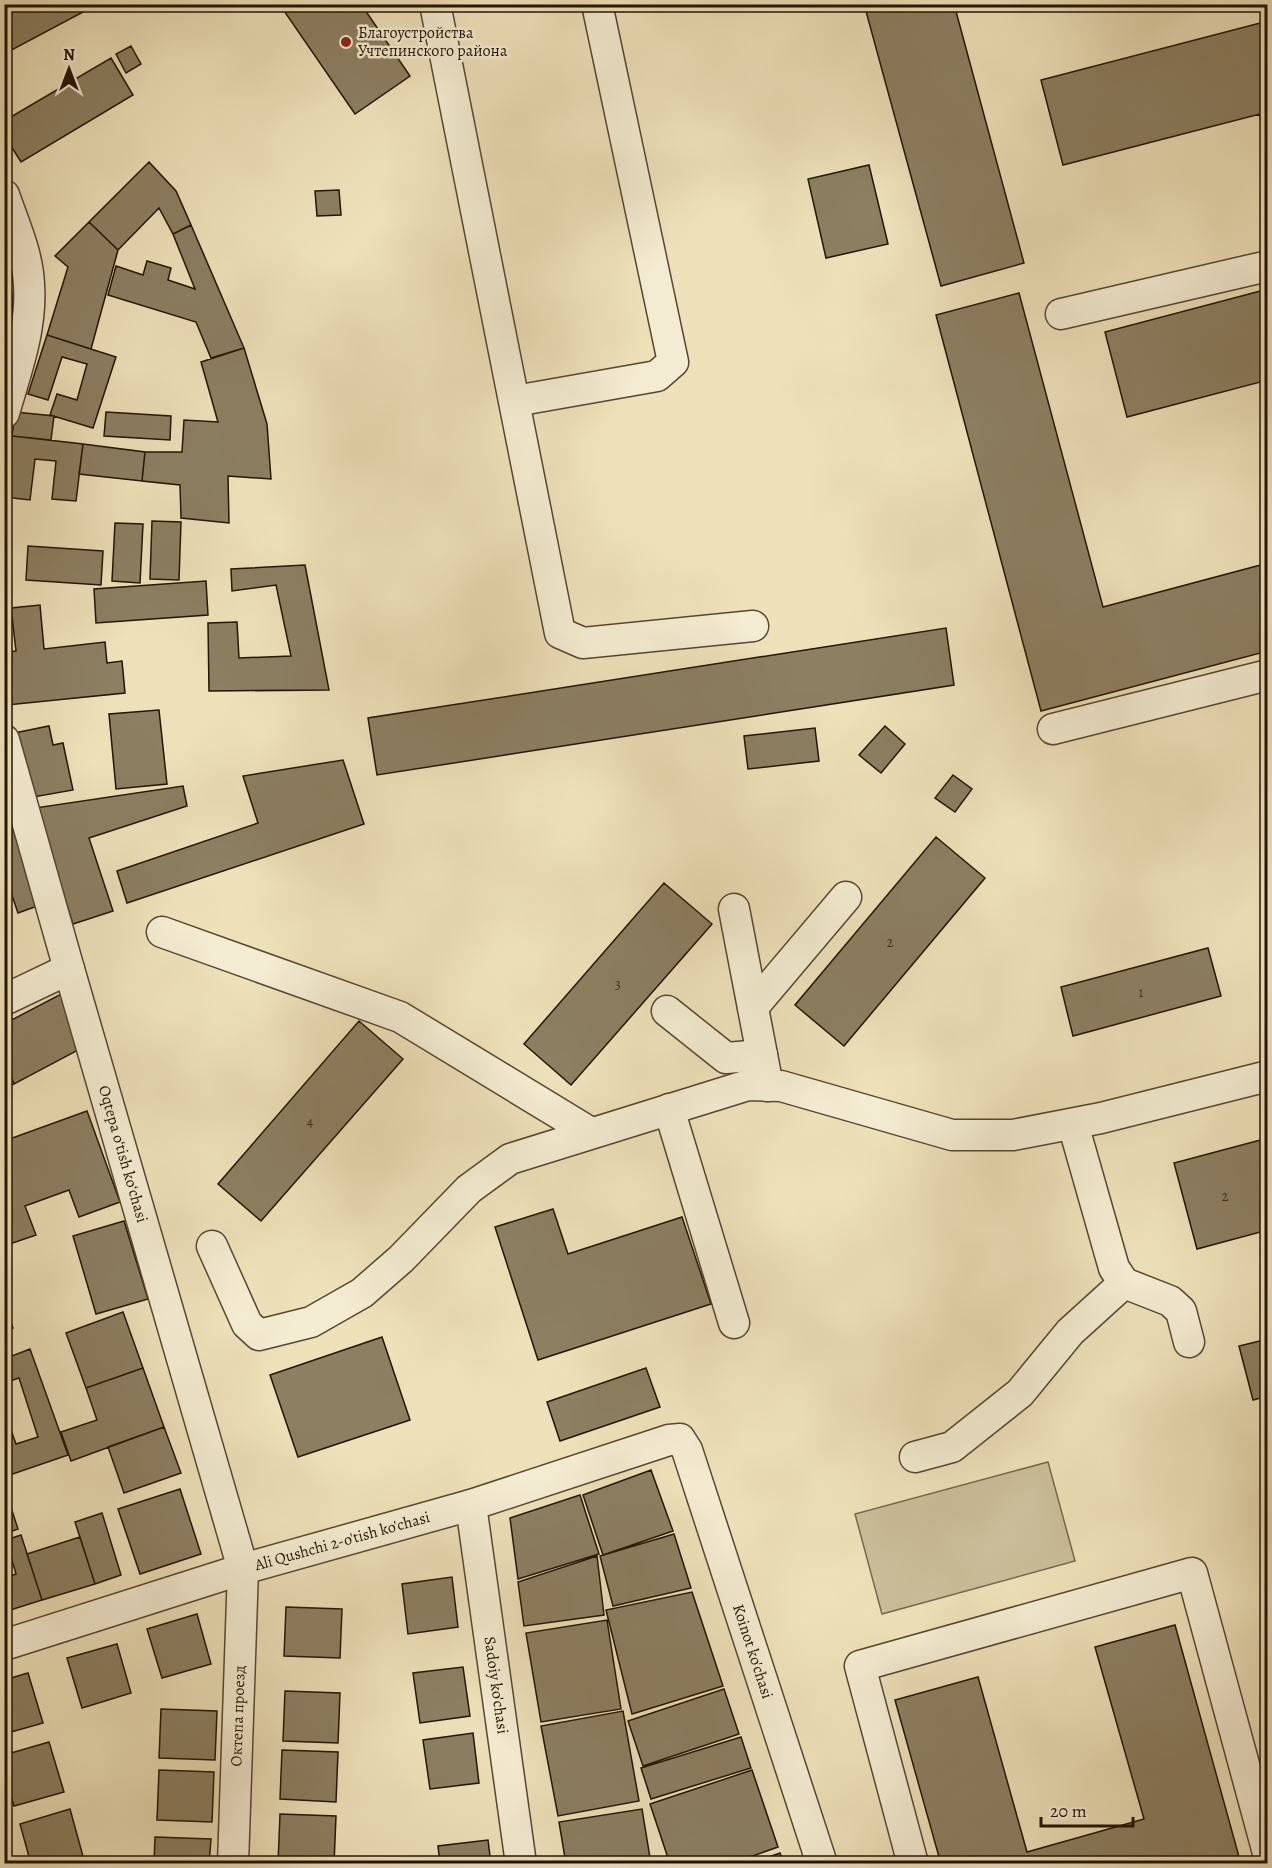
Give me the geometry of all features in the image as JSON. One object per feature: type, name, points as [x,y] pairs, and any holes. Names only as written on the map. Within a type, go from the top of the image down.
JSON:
[{"type":"street","points":[[435,4],[560,633],[583,643],[753,626]]},
{"type":"street","points":[[515,401],[657,376],[673,362],[597,4]]},
{"type":"street","points":[[4,195],[21,245],[30,284],[28,325],[4,413]]},
{"type":"street","points":[[1062,314],[1268,266]]},
{"type":"street","points":[[1053,729],[1268,675]]},
{"type":"street","name":"Oqtepa oʻtish koʻchasi","points":[[4,740],[243,1569]]},
{"type":"street","points":[[753,1007],[846,897]]},
{"type":"street","points":[[734,909],[768,1086]]},
{"type":"street","points":[[162,932],[399,1017],[591,1133]]},
{"type":"street","points":[[4,1000],[69,969]]},
{"type":"street","points":[[667,1011],[726,1058],[762,1055]]},
{"type":"street","points":[[212,1245],[247,1324],[259,1335],[311,1322],[362,1293],[401,1259],[469,1189],[510,1160],[748,1085],[781,1086],[952,1135],[1013,1135],[1073,1124],[1268,1076]]},
{"type":"street","points":[[669,1109],[734,1323]]},
{"type":"street","points":[[1073,1124],[1114,1268],[1124,1283],[1170,1301],[1181,1311],[1189,1342]]},
{"type":"street","points":[[915,1457],[952,1447],[1020,1393],[1070,1332],[1124,1283]]},
{"type":"street","name":"Ali Qushchi 2-o'tish ko'chasi","points":[[4,1645],[243,1569],[471,1505],[669,1440],[680,1439]]},
{"type":"street","name":"Koinot ko'chasi","points":[[680,1439],[687,1450],[822,1863]]},
{"type":"street","name":"Sadoiy ko'chasi","points":[[471,1505],[521,1863]]},
{"type":"street","name":"Октепа проезд","points":[[233,1863],[243,1569]]},
{"type":"street","points":[[914,1863],[860,1666],[1192,1573],[1268,1853]]},
{"type":"shaded area","points":[[1048,1462],[1075,1561],[882,1614],[855,1514]]},
{"type":"building","points":[[4,4],[98,4],[4,54]]},
{"type":"building","name":"Благоустройства Учтепинского района","points":[[287,4],[361,4],[410,76],[355,114],[282,8]]},
{"type":"building","points":[[864,4],[954,4],[1024,263],[941,286]]},
{"type":"building","points":[[1268,21],[1268,112],[1063,165],[1041,80]]},
{"type":"building","points":[[131,46],[141,64],[126,73],[116,54]]},
{"type":"building","points":[[111,58],[133,95],[21,162],[4,135],[4,121]]},
{"type":"building","points":[[1268,112],[1268,144],[1259,114]]},
{"type":"building","points":[[149,162],[176,191],[191,225],[173,234],[159,208],[118,250],[89,222]]},
{"type":"building","points":[[869,165],[888,244],[826,258],[808,179]]},
{"type":"building","points":[[339,190],[341,215],[317,216],[315,191]]},
{"type":"building","points":[[89,222],[118,250],[91,349],[47,335],[68,267],[55,256]]},
{"type":"building","points":[[191,225],[244,348],[211,358],[196,322],[108,295],[116,266],[143,275],[147,261],[171,268],[168,280],[195,289],[173,234]]},
{"type":"building","points":[[4,287],[11,287],[16,335],[4,331]]},
{"type":"building","points":[[1268,289],[1268,380],[1127,417],[1105,332]]},
{"type":"building","points":[[1019,293],[1103,607],[1268,563],[1268,651],[1041,711],[936,315]]},
{"type":"building","points":[[47,335],[116,357],[93,428],[50,415],[57,394],[77,400],[87,364],[62,357],[48,400],[28,394]]},
{"type":"building","points":[[244,348],[267,424],[271,479],[228,476],[229,523],[181,518],[180,485],[142,481],[145,452],[182,452],[184,420],[218,422],[201,362]]},
{"type":"building","points":[[15,412],[54,416],[51,440],[12,436]]},
{"type":"building","points":[[106,412],[171,416],[170,440],[104,436]]},
{"type":"building","points":[[12,436],[83,444],[76,501],[52,499],[56,461],[35,459],[30,500],[5,497]]},
{"type":"building","points":[[83,444],[145,452],[142,481],[79,474]]},
{"type":"building","points":[[152,521],[181,522],[179,580],[150,579]]},
{"type":"building","points":[[115,523],[143,524],[140,583],[112,581]]},
{"type":"building","points":[[28,546],[103,551],[101,585],[26,580]]},
{"type":"building","points":[[305,565],[329,690],[209,691],[208,623],[237,622],[239,658],[291,656],[276,585],[232,591],[231,569]]},
{"type":"building","points":[[206,581],[208,615],[96,623],[94,589]]},
{"type":"building","points":[[40,605],[44,649],[105,642],[107,663],[122,661],[125,693],[7,705],[4,653],[16,651],[11,608]]},
{"type":"building","points":[[946,628],[954,685],[377,775],[368,718]]},
{"type":"building","points":[[159,710],[167,784],[116,789],[109,714]]},
{"type":"building","points":[[49,726],[53,745],[63,743],[73,790],[28,798],[14,733]]},
{"type":"building","points":[[885,726],[905,744],[881,773],[859,755]]},
{"type":"building","points":[[815,728],[819,761],[748,769],[744,736]]},
{"type":"building","points":[[343,760],[364,824],[127,903],[117,871],[258,823],[243,776]]},
{"type":"building","points":[[953,775],[972,789],[955,812],[935,798]]},
{"type":"building","points":[[183,786],[187,806],[89,838],[113,911],[73,924],[35,808]]},
{"type":"building","points":[[4,800],[40,905],[18,913],[7,881],[4,882]]},
{"type":"building","points":[[936,837],[985,878],[844,1046],[795,1005]]},
{"type":"building","points":[[664,883],[712,924],[571,1085],[524,1044]]},
{"type":"building","points":[[1208,948],[1221,996],[1073,1036],[1061,987]]},
{"type":"building","points":[[65,992],[82,1048],[14,1084],[5,1059],[4,1024]]},
{"type":"building","points":[[359,1021],[403,1059],[261,1221],[218,1184]]},
{"type":"building","points":[[4,1059],[14,1084],[4,1088]]},
{"type":"building","points":[[87,1111],[120,1202],[79,1217],[69,1190],[25,1206],[36,1235],[4,1246],[4,1141]]},
{"type":"building","points":[[1268,1138],[1268,1230],[1197,1249],[1174,1163]]},
{"type":"building","points":[[553,1209],[568,1254],[682,1217],[711,1304],[538,1360],[495,1227]]},
{"type":"building","points":[[124,1221],[148,1299],[96,1314],[73,1236]]},
{"type":"building","points":[[4,1306],[13,1328],[4,1332]]},
{"type":"building","points":[[123,1312],[143,1368],[86,1388],[66,1333]]},
{"type":"building","points":[[382,1337],[410,1420],[298,1457],[270,1375]]},
{"type":"building","points":[[1268,1339],[1268,1396],[1253,1400],[1239,1346]]},
{"type":"building","points":[[30,1349],[68,1455],[4,1477],[4,1410],[16,1444],[38,1437],[19,1378],[4,1383],[4,1359]]},
{"type":"building","points":[[143,1368],[164,1427],[71,1461],[61,1432],[97,1420],[86,1388]]},
{"type":"building","points":[[646,1368],[660,1407],[560,1441],[547,1402]]},
{"type":"building","points":[[164,1427],[181,1473],[124,1493],[108,1447]]},
{"type":"building","points":[[651,1470],[673,1531],[603,1555],[583,1495]]},
{"type":"building","points":[[4,1486],[18,1529],[4,1534]]},
{"type":"building","points":[[180,1489],[201,1554],[140,1574],[118,1509]]},
{"type":"building","points":[[580,1495],[599,1554],[518,1579],[510,1518]]},
{"type":"building","points":[[102,1513],[121,1575],[95,1584],[75,1522]]},
{"type":"building","points":[[674,1534],[691,1588],[613,1606],[600,1556]]},
{"type":"building","points":[[21,1535],[42,1600],[4,1612],[4,1578],[16,1574],[6,1540]]},
{"type":"building","points":[[80,1537],[95,1584],[42,1600],[27,1554]]},
{"type":"building","points":[[597,1556],[604,1615],[524,1626],[518,1582]]},
{"type":"building","points":[[452,1577],[458,1627],[408,1634],[402,1584]]},
{"type":"building","points":[[692,1592],[723,1686],[632,1714],[606,1610]]},
{"type":"building","points":[[286,1607],[342,1609],[340,1658],[284,1656]]},
{"type":"building","points":[[197,1614],[211,1664],[162,1678],[147,1629]]},
{"type":"building","points":[[607,1620],[621,1709],[541,1722],[526,1633]]},
{"type":"building","points":[[1175,1625],[1241,1864],[941,1864],[895,1700],[978,1677],[1027,1852],[1144,1819],[1095,1647]]},
{"type":"building","points":[[117,1644],[131,1693],[82,1708],[67,1658]]},
{"type":"building","points":[[463,1667],[470,1716],[420,1723],[413,1673]]},
{"type":"building","points":[[28,1673],[43,1723],[4,1734],[4,1680]]},
{"type":"building","points":[[724,1689],[739,1734],[643,1766],[628,1721]]},
{"type":"building","points":[[285,1691],[340,1693],[338,1743],[283,1741]]},
{"type":"building","points":[[161,1709],[217,1711],[215,1760],[159,1758]]},
{"type":"building","points":[[623,1711],[639,1801],[558,1816],[541,1726]]},
{"type":"building","points":[[473,1733],[479,1783],[430,1789],[423,1740]]},
{"type":"building","points":[[741,1737],[751,1768],[651,1799],[641,1768]]},
{"type":"building","points":[[49,1742],[64,1792],[14,1806],[4,1774],[4,1755]]},
{"type":"building","points":[[282,1750],[338,1752],[336,1802],[280,1799]]},
{"type":"building","points":[[159,1770],[214,1772],[212,1822],[157,1820]]},
{"type":"building","points":[[752,1770],[778,1847],[730,1864],[670,1864],[650,1804]]},
{"type":"building","points":[[70,1809],[84,1860],[71,1864],[31,1864],[20,1824]]},
{"type":"building","points":[[642,1809],[651,1864],[566,1864],[559,1822]]},
{"type":"building","points":[[280,1814],[336,1816],[334,1864],[278,1863]]},
{"type":"building","points":[[155,1837],[211,1839],[209,1864],[154,1864]]},
{"type":"building","points":[[488,1840],[491,1864],[440,1864],[438,1846]]},
{"type":"building","points":[[780,1853],[784,1864],[749,1864]]},
{"type":"place","name":"Благоустройства Учтепинского района","points":[[346,42]]}]
